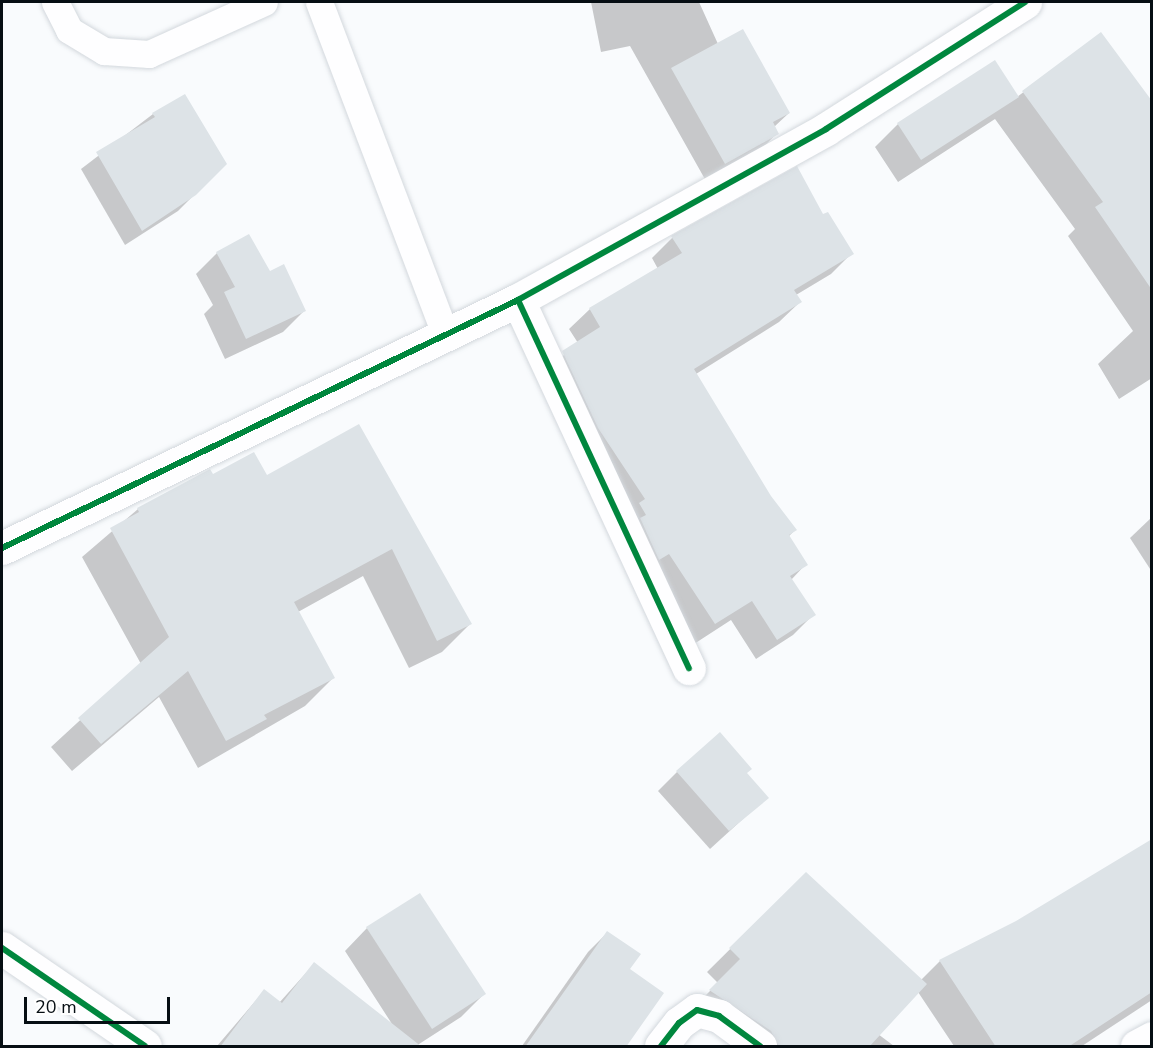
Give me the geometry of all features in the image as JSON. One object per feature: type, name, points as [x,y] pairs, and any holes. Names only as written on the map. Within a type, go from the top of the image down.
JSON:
[{"type":"street","points":[[2,548],[518,300],[825,129],[1025,2]]},
{"type":"street","points":[[518,300],[689,668]]},
{"type":"street","points":[[2,948],[145,1047]]},
{"type":"street","points":[[662,1047],[679,1023],[697,1010],[719,1016],[760,1047]]},
{"type":"street","points":[[1137,1047],[1152,1038]]},
{"type":"lane","points":[[55,2],[69,30],[104,51],[149,54],[264,2]]},
{"type":"lane","points":[[319,2],[445,334]]},
{"type":"building","points":[[743,29],[790,113],[773,122],[779,134],[725,164],[671,68]]},
{"type":"building","points":[[1101,32],[1152,101],[1152,290],[1095,207],[1103,202],[1022,91]]},
{"type":"building","points":[[995,60],[1019,97],[921,160],[897,123]]},
{"type":"building","points":[[185,94],[227,164],[196,195],[142,231],[96,152],[155,117],[152,113]]},
{"type":"building","points":[[797,166],[823,214],[828,212],[854,254],[794,290],[802,302],[694,369],[771,496],[797,530],[789,535],[808,565],[790,576],[816,615],[777,640],[752,601],[715,624],[669,554],[659,560],[640,518],[646,515],[639,503],[645,499],[598,428],[562,351],[600,327],[589,308],[682,253],[671,236]]},
{"type":"building","points":[[249,234],[270,271],[284,264],[306,311],[246,339],[224,292],[235,287],[216,252]]},
{"type":"building","points":[[359,424],[472,624],[437,641],[392,549],[294,602],[335,678],[264,715],[267,719],[226,741],[188,671],[101,744],[78,718],[169,637],[110,528],[139,512],[137,508],[210,469],[213,474],[254,452],[267,475]]},
{"type":"building","points":[[720,732],[752,769],[747,773],[769,798],[729,831],[676,771]]},
{"type":"building","points":[[1152,839],[1152,992],[1068,1047],[996,1047],[939,960],[1016,921]]},
{"type":"building","points":[[806,872],[927,984],[869,1047],[779,1047],[771,1031],[709,990],[740,959],[729,948]]},
{"type":"building","points":[[420,893],[486,994],[432,1029],[366,927]]},
{"type":"building","points":[[607,931],[641,954],[630,969],[664,993],[626,1047],[525,1047]]},
{"type":"building","points":[[314,962],[422,1047],[220,1047],[264,989],[282,1003]]},
{"type":"cycle path","points":[[2,548],[518,300],[826,129],[1025,2]]},
{"type":"cycle path","points":[[518,300],[689,668]]},
{"type":"cycle path","points":[[2,948],[145,1046]]},
{"type":"cycle path","points":[[661,1046],[679,1023],[697,1010],[719,1016],[760,1046]]}]
